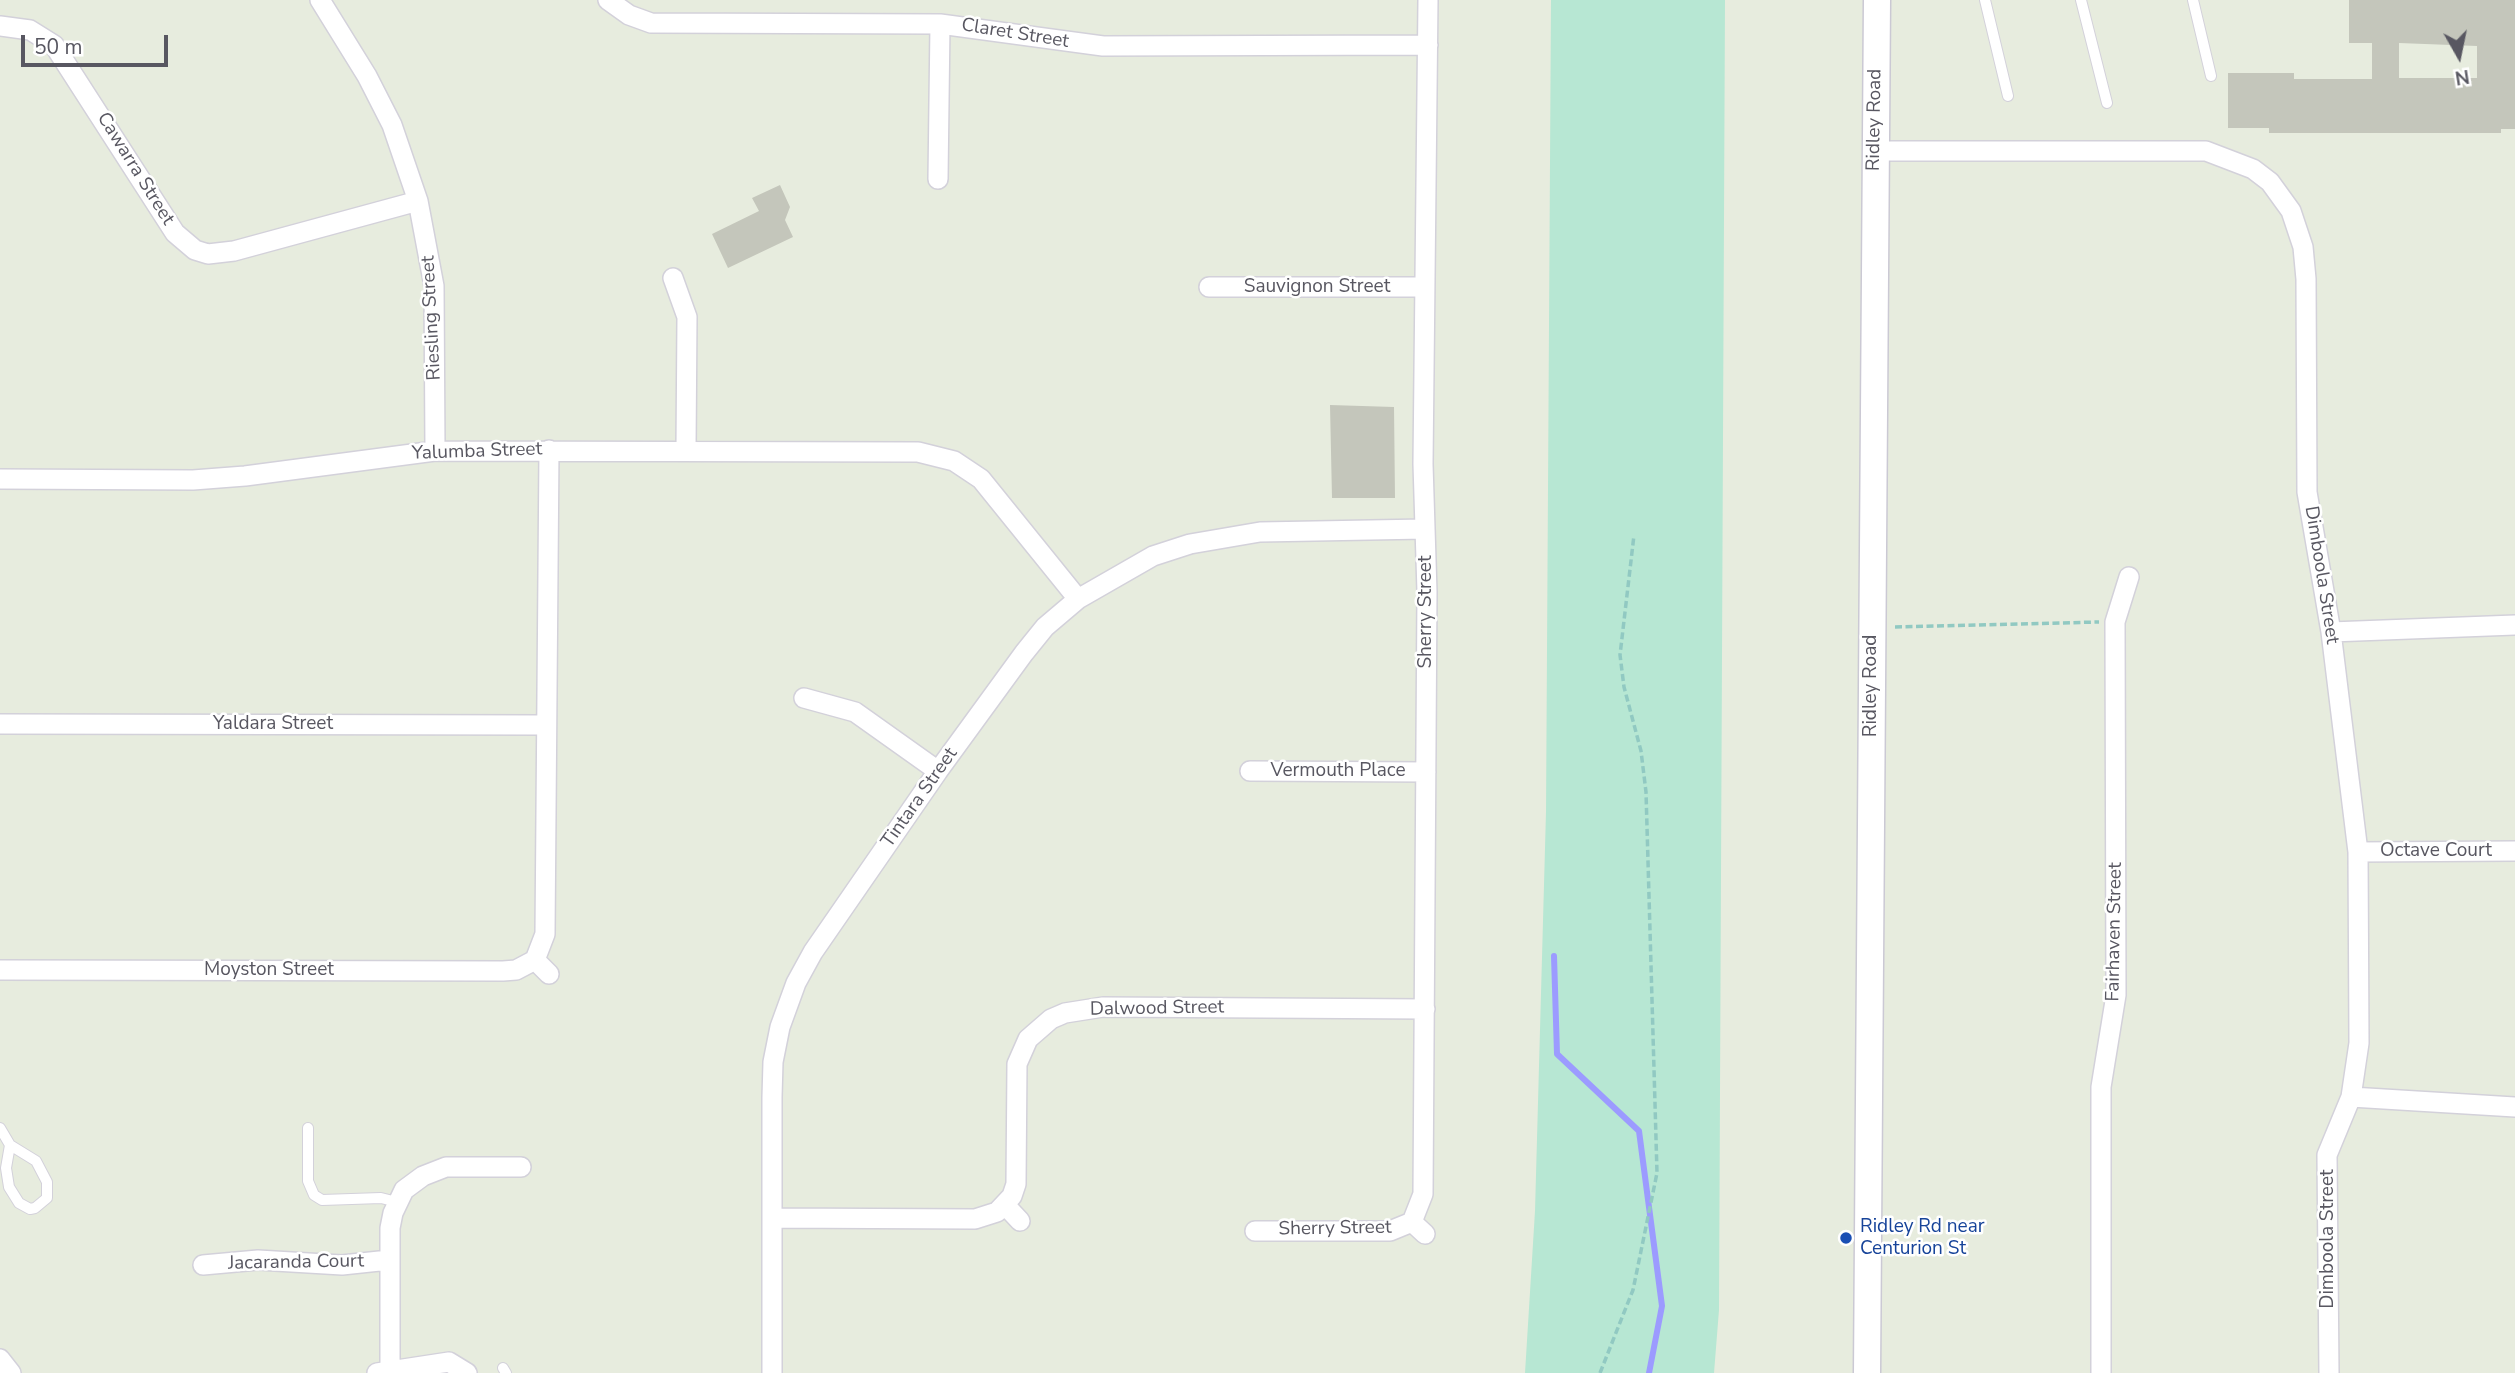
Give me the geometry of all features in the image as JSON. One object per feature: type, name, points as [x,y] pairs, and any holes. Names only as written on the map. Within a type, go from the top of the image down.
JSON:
[{"type":"street","name":"Riesling Street","points":[[320,0],[367,76],[392,125],[418,201],[434,286],[435,451]]},
{"type":"street","name":"Claret Street","points":[[608,0],[629,15],[651,23],[940,23],[1103,46],[1428,45]]},
{"type":"street","name":"Sherry Street","points":[[1255,1231],[1376,1232],[1419,1228],[1418,1214],[1423,1194],[1425,1009],[1424,287],[1428,0]]},
{"type":"street","name":"Ridley Road","points":[[1867,1373],[1877,0]]},
{"type":"street","points":[[939,179],[940,23]]},
{"type":"street","name":"Cawarra Street","points":[[0,26],[30,30],[54,45],[175,233],[195,250],[208,254],[234,251],[418,201]]},
{"type":"street","name":"Dimboola Street","points":[[1875,151],[2206,151],[2253,169],[2270,182],[2291,211],[2303,247],[2307,492],[2331,632],[2358,852],[2358,1043],[2351,1097],[2327,1155],[2329,1373]]},
{"type":"street","points":[[673,278],[687,317],[686,449]]},
{"type":"street","name":"Sauvignon Street","points":[[1209,287],[1424,287]]},
{"type":"street","points":[[549,450],[545,934],[540,954],[535,960],[549,975]]},
{"type":"street","name":"Yalumba Street","points":[[0,480],[206,479],[435,451],[891,450],[958,454],[992,491],[1078,599]]},
{"type":"street","name":"Tintara Street","points":[[772,1373],[773,1062],[780,1027],[796,983],[813,952],[938,771],[1031,644],[1045,627],[1078,599],[1153,556],[1226,535],[1260,531],[1425,529]]},
{"type":"street","name":"Fairhaven Street","points":[[2101,1373],[2101,1087],[2116,995],[2115,622],[2129,577]]},
{"type":"street","points":[[2331,632],[2515,625]]},
{"type":"street","points":[[804,698],[840,705],[855,712],[938,771]]},
{"type":"street","name":"Yaldara Street","points":[[0,724],[546,725]]},
{"type":"street","name":"Vermouth Place","points":[[1250,771],[1426,772]]},
{"type":"street","name":"Octave Court","points":[[2358,852],[2515,851]]},
{"type":"street","name":"Moyston Street","points":[[0,970],[503,971],[516,970],[535,960]]},
{"type":"street","name":"Dalwood Street","points":[[1006,1206],[1012,1196],[1017,1171],[1017,1064],[1028,1039],[1051,1019],[1065,1013],[1102,1007],[1425,1009]]},
{"type":"street","points":[[2351,1097],[2515,1107]]},
{"type":"street","points":[[467,1373],[455,1363],[449,1362],[386,1372],[390,1228],[397,1202],[412,1183],[434,1170],[464,1166],[522,1167]]},
{"type":"street","points":[[772,1218],[975,1219],[997,1213],[1006,1206],[1020,1221]]},
{"type":"street","name":"Jacaranda Court","points":[[203,1265],[258,1260],[342,1265],[388,1260]]},
{"type":"street","points":[[0,1359],[11,1373]]},
{"type":"lane","points":[[1985,0],[2008,96]]},
{"type":"lane","points":[[2081,0],[2107,103]]},
{"type":"lane","points":[[2193,0],[2211,76]]},
{"type":"lane","points":[[0,1128],[10,1145],[36,1161],[47,1182],[47,1198],[35,1208],[30,1209],[19,1203],[9,1187],[6,1168],[10,1145]]},
{"type":"lane","points":[[308,1128],[308,1181],[314,1195],[322,1200],[381,1198],[397,1202]]},
{"type":"path","points":[[1600,1373],[1633,1290],[1653,1203],[1657,1126],[1648,960],[1646,792],[1641,751],[1624,687],[1620,654],[1634,535]]},
{"type":"path","points":[[1895,627],[2115,622]]},
{"type":"green space","points":[[1551,0],[1725,0],[1719,1310],[1714,1373],[1525,1373],[1535,1211],[1546,812]]},
{"type":"building","points":[[2349,0],[2515,0],[2515,129],[2501,129],[2501,133],[2269,133],[2269,128],[2228,128],[2228,73],[2294,73],[2294,79],[2372,79],[2372,43],[2349,43]],"holes":[[[2399,43],[2477,46],[2477,78],[2399,78]]]},
{"type":"building","points":[[780,185],[790,207],[785,220],[793,237],[728,268],[712,234],[759,211],[752,198]]},
{"type":"building","points":[[1330,405],[1394,407],[1395,498],[1332,498]]},
{"type":"waterway","points":[[1554,956],[1557,1054],[1639,1131],[1662,1306],[1649,1373]]},
{"type":"place","name":"Ridley Rd near Centurion St","points":[[1846,1238]]}]
